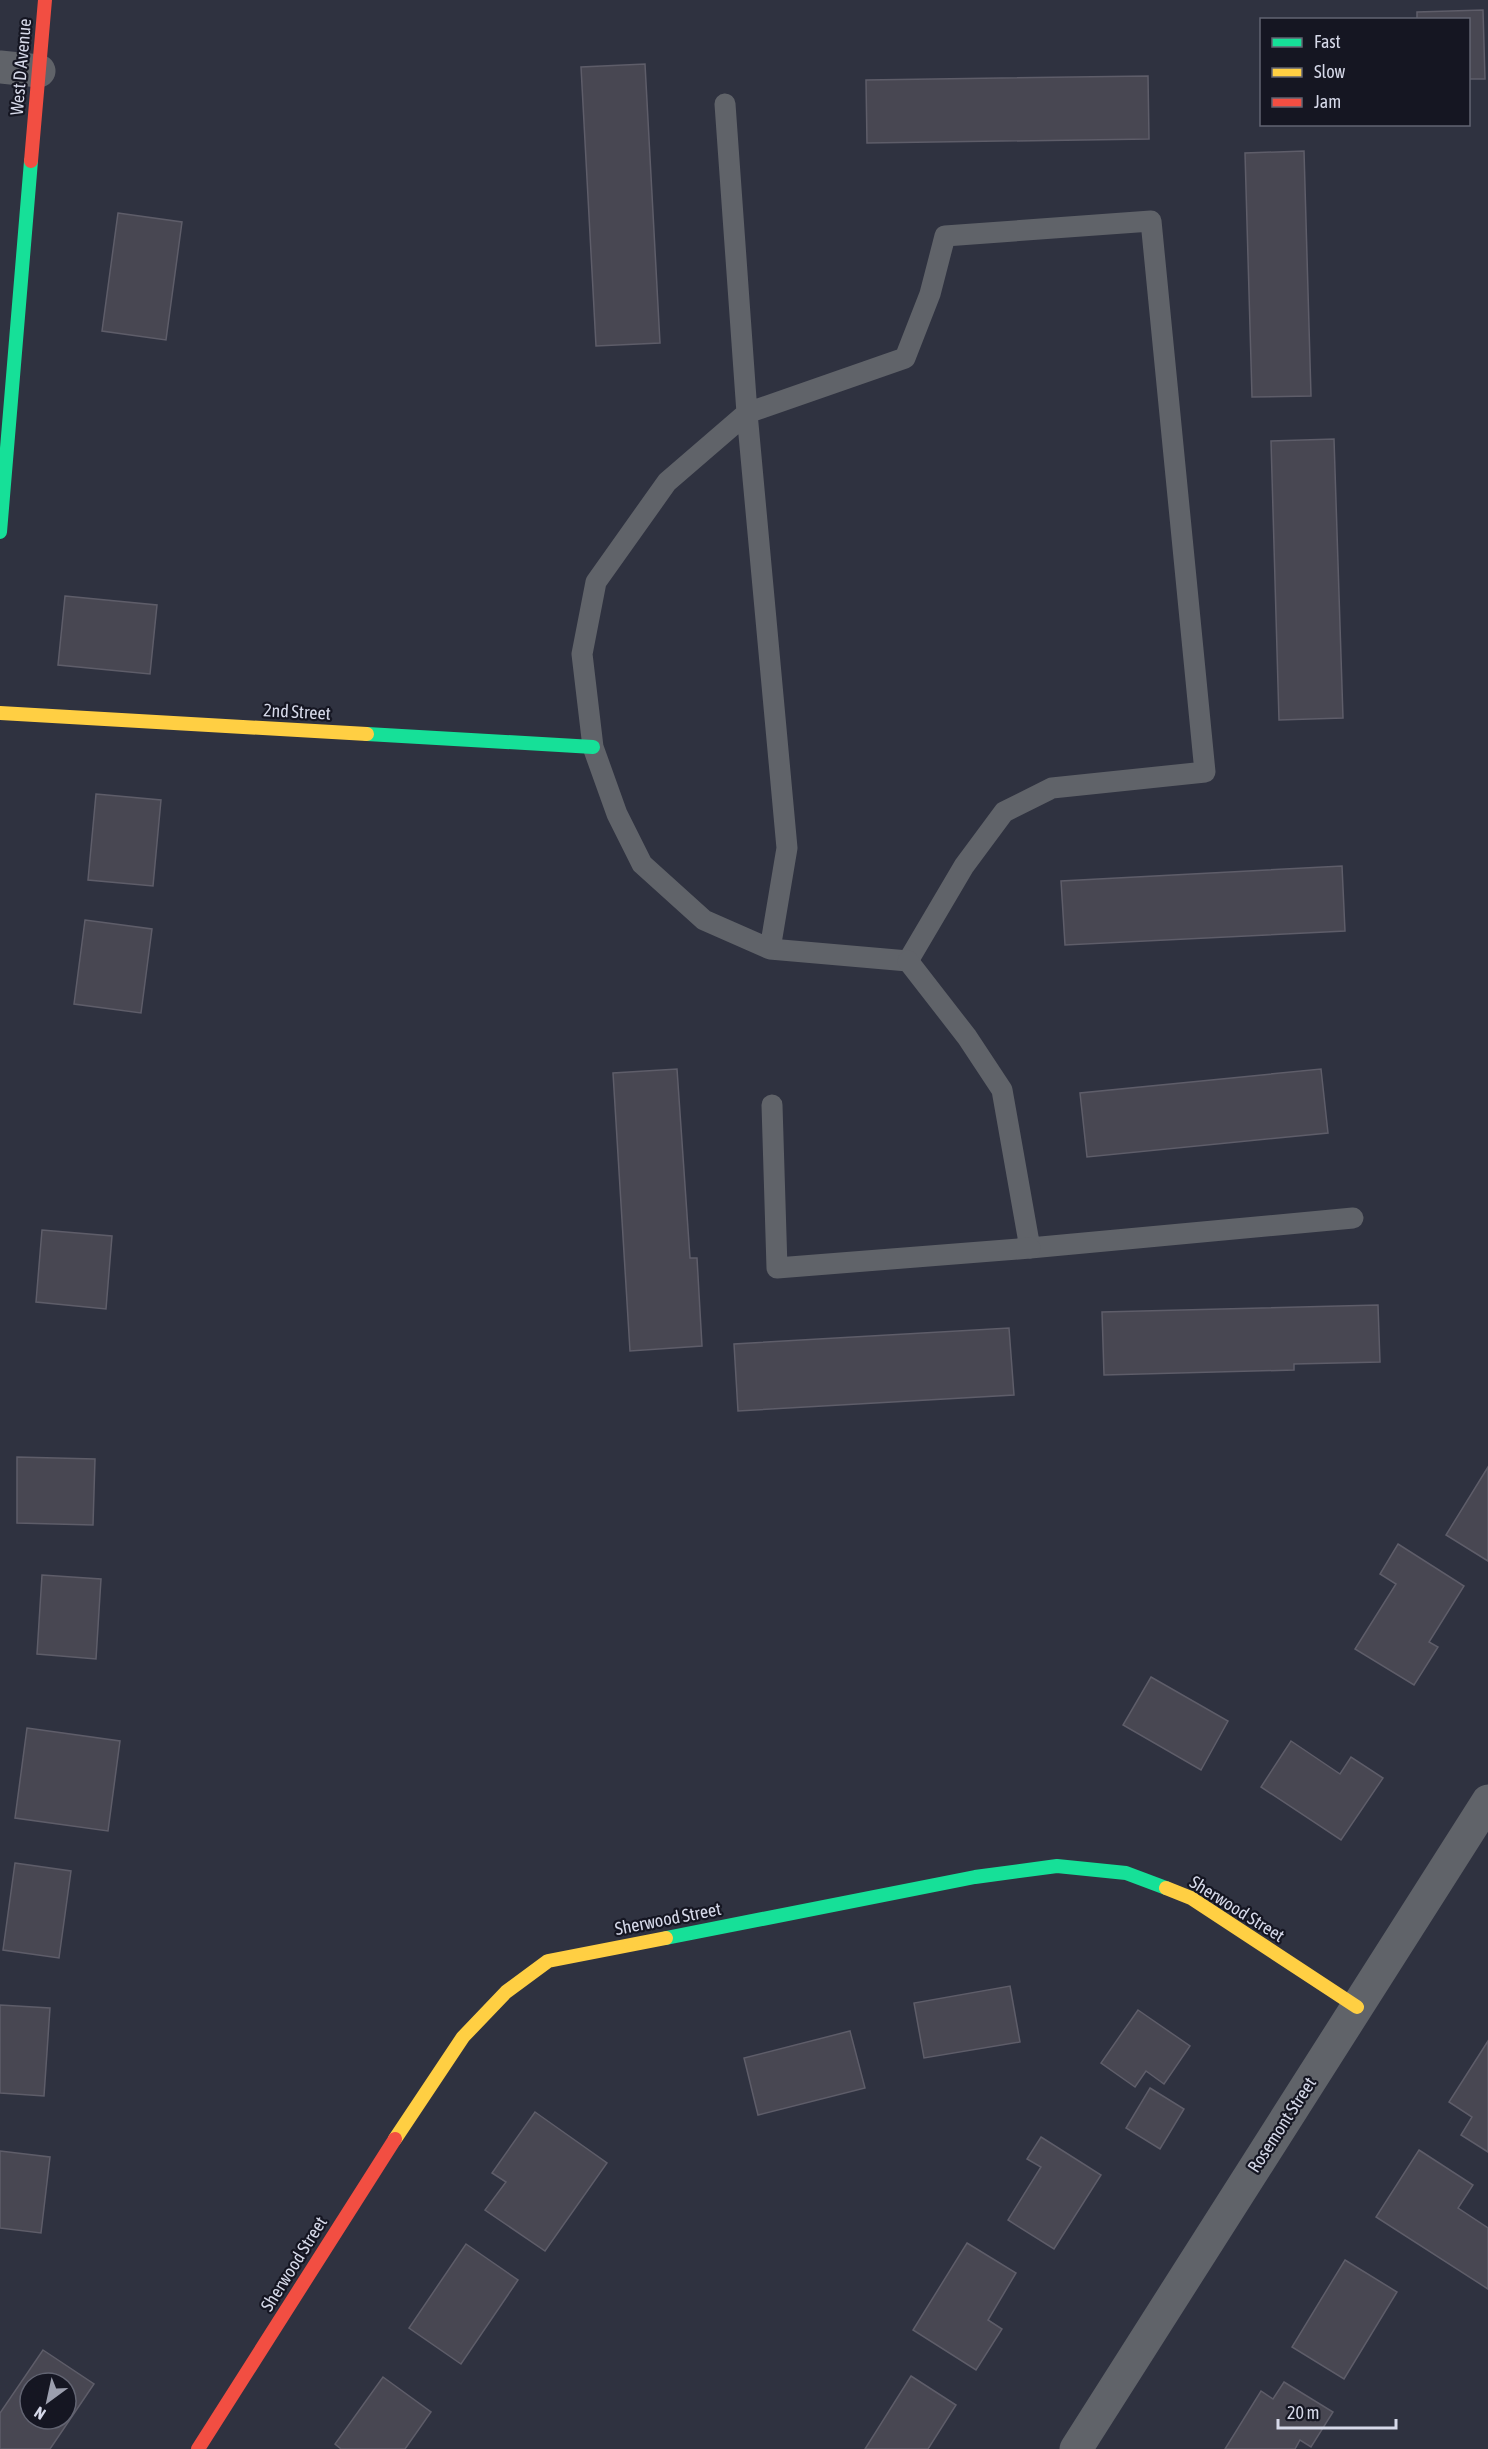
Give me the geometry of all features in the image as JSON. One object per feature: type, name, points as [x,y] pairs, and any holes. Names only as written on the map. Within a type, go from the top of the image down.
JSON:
[{"type":"street","name":"West D Avenue","points":[[0,531],[45,0]]},
{"type":"street","points":[[0,67],[39,71]]},
{"type":"street","name":"2nd Street","points":[[0,713],[593,747]]},
{"type":"street","name":"Rosemont Street","points":[[1076,2449],[1488,1802]]},
{"type":"street","name":"Sherwood Street","points":[[198,2449],[414,2109],[463,2037],[506,1992],[549,1961],[975,1877],[1057,1866],[1126,1873],[1191,1898],[1357,2007]]},
{"type":"lane","points":[[725,104],[747,412],[787,848],[770,949]]},
{"type":"lane","points":[[908,961],[964,866],[1004,812],[1052,788],[1205,772],[1151,221],[945,236],[930,294],[905,358],[747,412],[667,482],[596,582],[582,654],[593,747],[617,814],[642,864],[704,920],[770,949],[908,961],[967,1037],[1002,1090],[1030,1248]]},
{"type":"lane","points":[[772,1105],[777,1268],[1030,1248],[1353,1218]]},
{"type":"building","points":[[1483,10],[1485,79],[1470,79],[1470,18],[1417,18],[1417,12]]},
{"type":"building","points":[[645,64],[660,343],[596,346],[581,67]]},
{"type":"building","points":[[1148,76],[1149,139],[867,143],[866,80]]},
{"type":"building","points":[[1304,151],[1311,396],[1252,397],[1245,153]]},
{"type":"building","points":[[118,213],[182,222],[166,340],[102,331]]},
{"type":"building","points":[[1334,439],[1343,718],[1279,720],[1271,441]]},
{"type":"building","points":[[65,596],[157,605],[150,674],[58,665]]},
{"type":"building","points":[[96,794],[161,800],[153,886],[88,880]]},
{"type":"building","points":[[1342,866],[1345,931],[1065,945],[1061,881]]},
{"type":"building","points":[[85,920],[152,929],[141,1013],[74,1004]]},
{"type":"building","points":[[677,1069],[690,1258],[697,1258],[702,1346],[630,1351],[613,1073]]},
{"type":"building","points":[[1321,1069],[1328,1133],[1087,1157],[1080,1093]]},
{"type":"building","points":[[42,1230],[112,1236],[106,1309],[36,1302]]},
{"type":"building","points":[[1378,1305],[1380,1362],[1294,1364],[1294,1370],[1104,1375],[1102,1312]]},
{"type":"building","points":[[1009,1328],[1014,1395],[738,1411],[734,1344]]},
{"type":"building","points":[[17,1457],[95,1459],[93,1525],[17,1523]]},
{"type":"building","points":[[1488,1467],[1488,1561],[1446,1535]]},
{"type":"building","points":[[1398,1544],[1464,1586],[1429,1642],[1438,1647],[1414,1685],[1355,1649],[1396,1584],[1380,1574]]},
{"type":"building","points":[[42,1575],[101,1579],[96,1659],[37,1654]]},
{"type":"building","points":[[1151,1677],[1228,1721],[1201,1770],[1123,1725]]},
{"type":"building","points":[[27,1728],[120,1741],[108,1831],[15,1818]]},
{"type":"building","points":[[1291,1741],[1340,1774],[1351,1757],[1383,1778],[1341,1840],[1261,1787]]},
{"type":"building","points":[[15,1863],[71,1871],[59,1958],[3,1950]]},
{"type":"building","points":[[1010,1986],[1020,2042],[924,2058],[914,2003]]},
{"type":"building","points":[[0,2005],[50,2008],[44,2096],[0,2093]]},
{"type":"building","points":[[1138,2010],[1190,2046],[1164,2084],[1146,2071],[1135,2087],[1101,2063]]},
{"type":"building","points":[[850,2031],[865,2088],[758,2115],[744,2058]]},
{"type":"building","points":[[1488,2041],[1488,2152],[1461,2135],[1472,2117],[1449,2102]]},
{"type":"building","points":[[1150,2088],[1184,2109],[1160,2149],[1126,2128]]},
{"type":"building","points":[[535,2112],[607,2163],[545,2251],[485,2210],[506,2182],[492,2173]]},
{"type":"building","points":[[1041,2137],[1101,2175],[1054,2249],[1008,2220],[1041,2167],[1027,2159]]},
{"type":"building","points":[[1419,2150],[1473,2185],[1458,2208],[1488,2228],[1488,2289],[1376,2217]]},
{"type":"building","points":[[0,2151],[50,2157],[41,2233],[0,2228]]},
{"type":"building","points":[[967,2243],[1016,2273],[988,2320],[1002,2329],[976,2370],[913,2330]]},
{"type":"building","points":[[466,2244],[518,2280],[461,2364],[409,2328]]},
{"type":"building","points":[[1345,2260],[1397,2292],[1344,2379],[1292,2347]]},
{"type":"building","points":[[43,2350],[74,2371],[29,2371]]},
{"type":"building","points":[[78,2373],[94,2384],[78,2408]]},
{"type":"building","points":[[911,2376],[956,2405],[928,2449],[865,2449]]},
{"type":"building","points":[[383,2377],[431,2412],[405,2449],[341,2449],[335,2444]]},
{"type":"building","points":[[1284,2382],[1333,2412],[1311,2447],[1300,2440],[1295,2449],[1225,2449],[1261,2391],[1273,2399]]},
{"type":"building","points":[[18,2387],[18,2431],[62,2431],[50,2449],[0,2449],[0,2413]]},
{"type":"traffic: fast","points":[[0,532],[31,161]]},
{"type":"traffic: fast","points":[[367,734],[593,747]]},
{"type":"traffic: fast","points":[[666,1938],[975,1877],[1057,1866],[1126,1873],[1166,1888]]},
{"type":"traffic: slow","points":[[0,713],[367,734]]},
{"type":"traffic: slow","points":[[1166,1888],[1191,1898],[1357,2007]]},
{"type":"traffic: slow","points":[[395,2139],[463,2037],[506,1992],[548,1961],[666,1938]]},
{"type":"traffic: jam","points":[[31,161],[45,0]]},
{"type":"traffic: jam","points":[[198,2449],[395,2139]]}]
